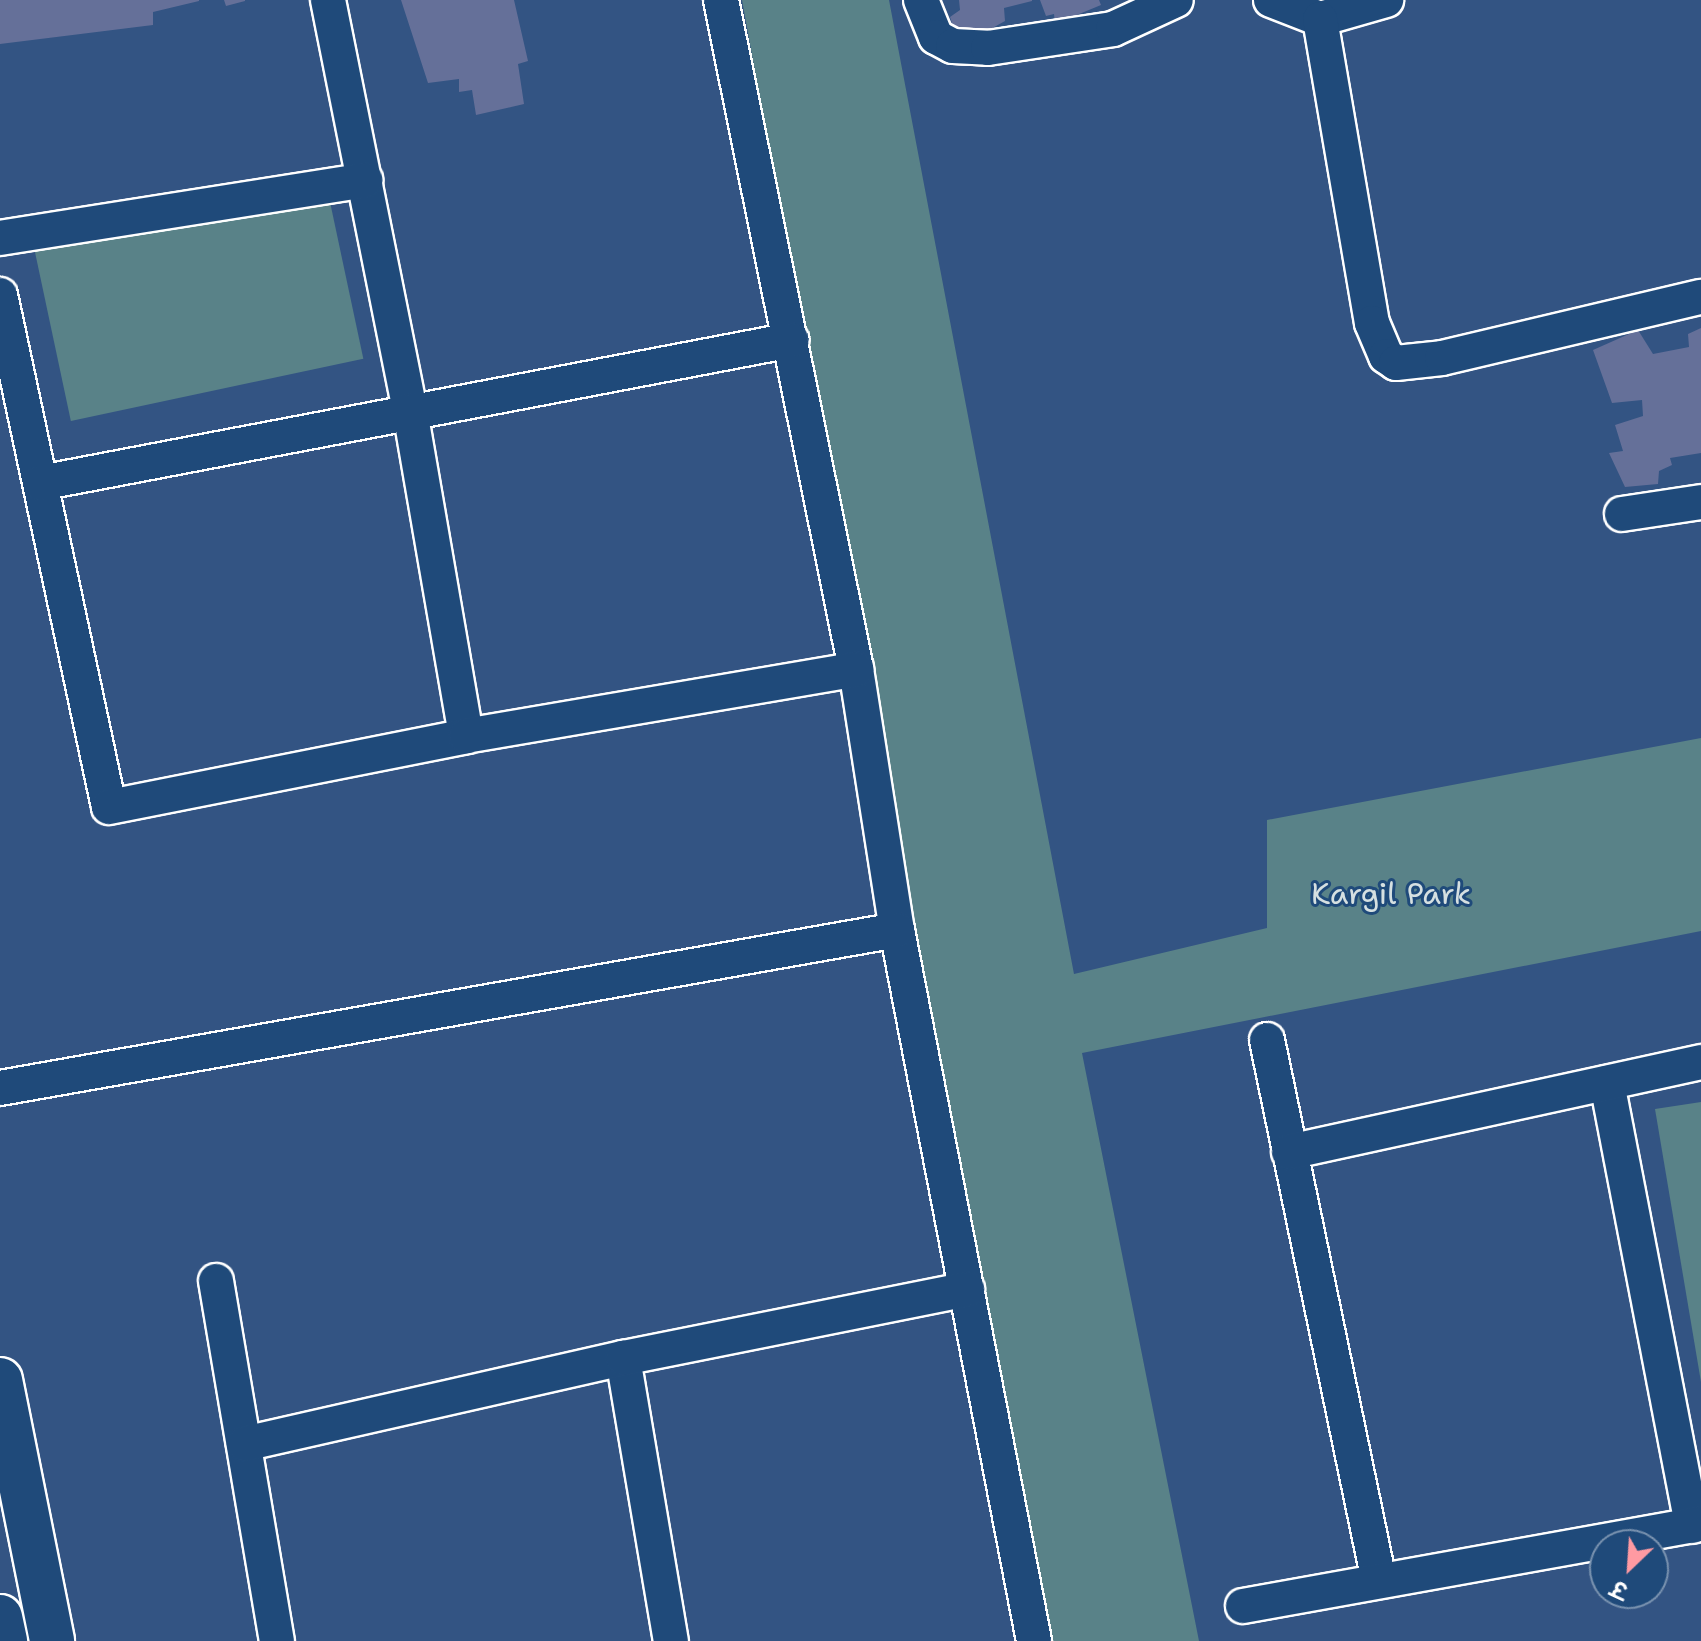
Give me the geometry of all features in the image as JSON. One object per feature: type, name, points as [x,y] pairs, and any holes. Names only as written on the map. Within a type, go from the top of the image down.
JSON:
[{"type":"main road","points":[[0,1380],[52,1641]]},
{"type":"main road","points":[[0,1617],[5,1641]]},
{"type":"street","points":[[328,0],[410,411],[466,736]]},
{"type":"street","points":[[721,0],[856,669],[897,930],[1034,1641]]},
{"type":"street","points":[[921,0],[936,37],[953,46],[988,48],[1113,29],[1176,0]]},
{"type":"street","points":[[1271,0],[1320,19],[1386,0]]},
{"type":"street","points":[[1320,19],[1372,323],[1386,356],[1396,363],[1442,358],[1701,297]]},
{"type":"street","points":[[0,238],[365,180]]},
{"type":"street","points":[[0,295],[109,807],[466,736],[856,669]]},
{"type":"street","points":[[40,483],[792,340]]},
{"type":"street","points":[[1622,514],[1701,502]]},
{"type":"street","points":[[0,1088],[897,930]]},
{"type":"street","points":[[1267,1040],[1379,1581]]},
{"type":"street","points":[[1289,1152],[1701,1062]]},
{"type":"street","points":[[1243,1606],[1696,1525],[1607,1083]]},
{"type":"street","points":[[216,1281],[277,1641]]},
{"type":"street","points":[[244,1444],[623,1358],[967,1289]]},
{"type":"street","points":[[623,1358],[671,1641]]},
{"type":"green space","name":"Kargil Park","points":[[742,0],[889,0],[1074,974],[1267,928],[1267,820],[1701,738],[1701,931],[1082,1053],[1199,1641],[1041,1641]]},
{"type":"green space","points":[[323,169],[363,359],[71,421],[31,231]]},
{"type":"green space","points":[[1701,1102],[1701,1382],[1655,1109]]},
{"type":"building","points":[[0,0],[199,1],[153,12],[153,25],[0,44]]},
{"type":"building","points":[[224,0],[245,0],[245,1],[226,6]]},
{"type":"building","points":[[401,0],[514,0],[528,61],[518,64],[524,104],[476,115],[472,90],[459,92],[459,79],[428,83]]},
{"type":"building","points":[[959,0],[1032,1],[1004,8],[1005,21],[969,41],[956,35],[950,17],[960,10]]},
{"type":"building","points":[[1040,0],[1099,0],[1101,5],[1055,24],[1054,14],[1046,16]]},
{"type":"building","points":[[1701,328],[1701,453],[1670,458],[1672,465],[1659,471],[1658,484],[1625,487],[1609,453],[1623,451],[1615,425],[1643,416],[1642,400],[1612,403],[1593,350],[1638,330],[1653,354],[1689,347],[1688,334]]}]
